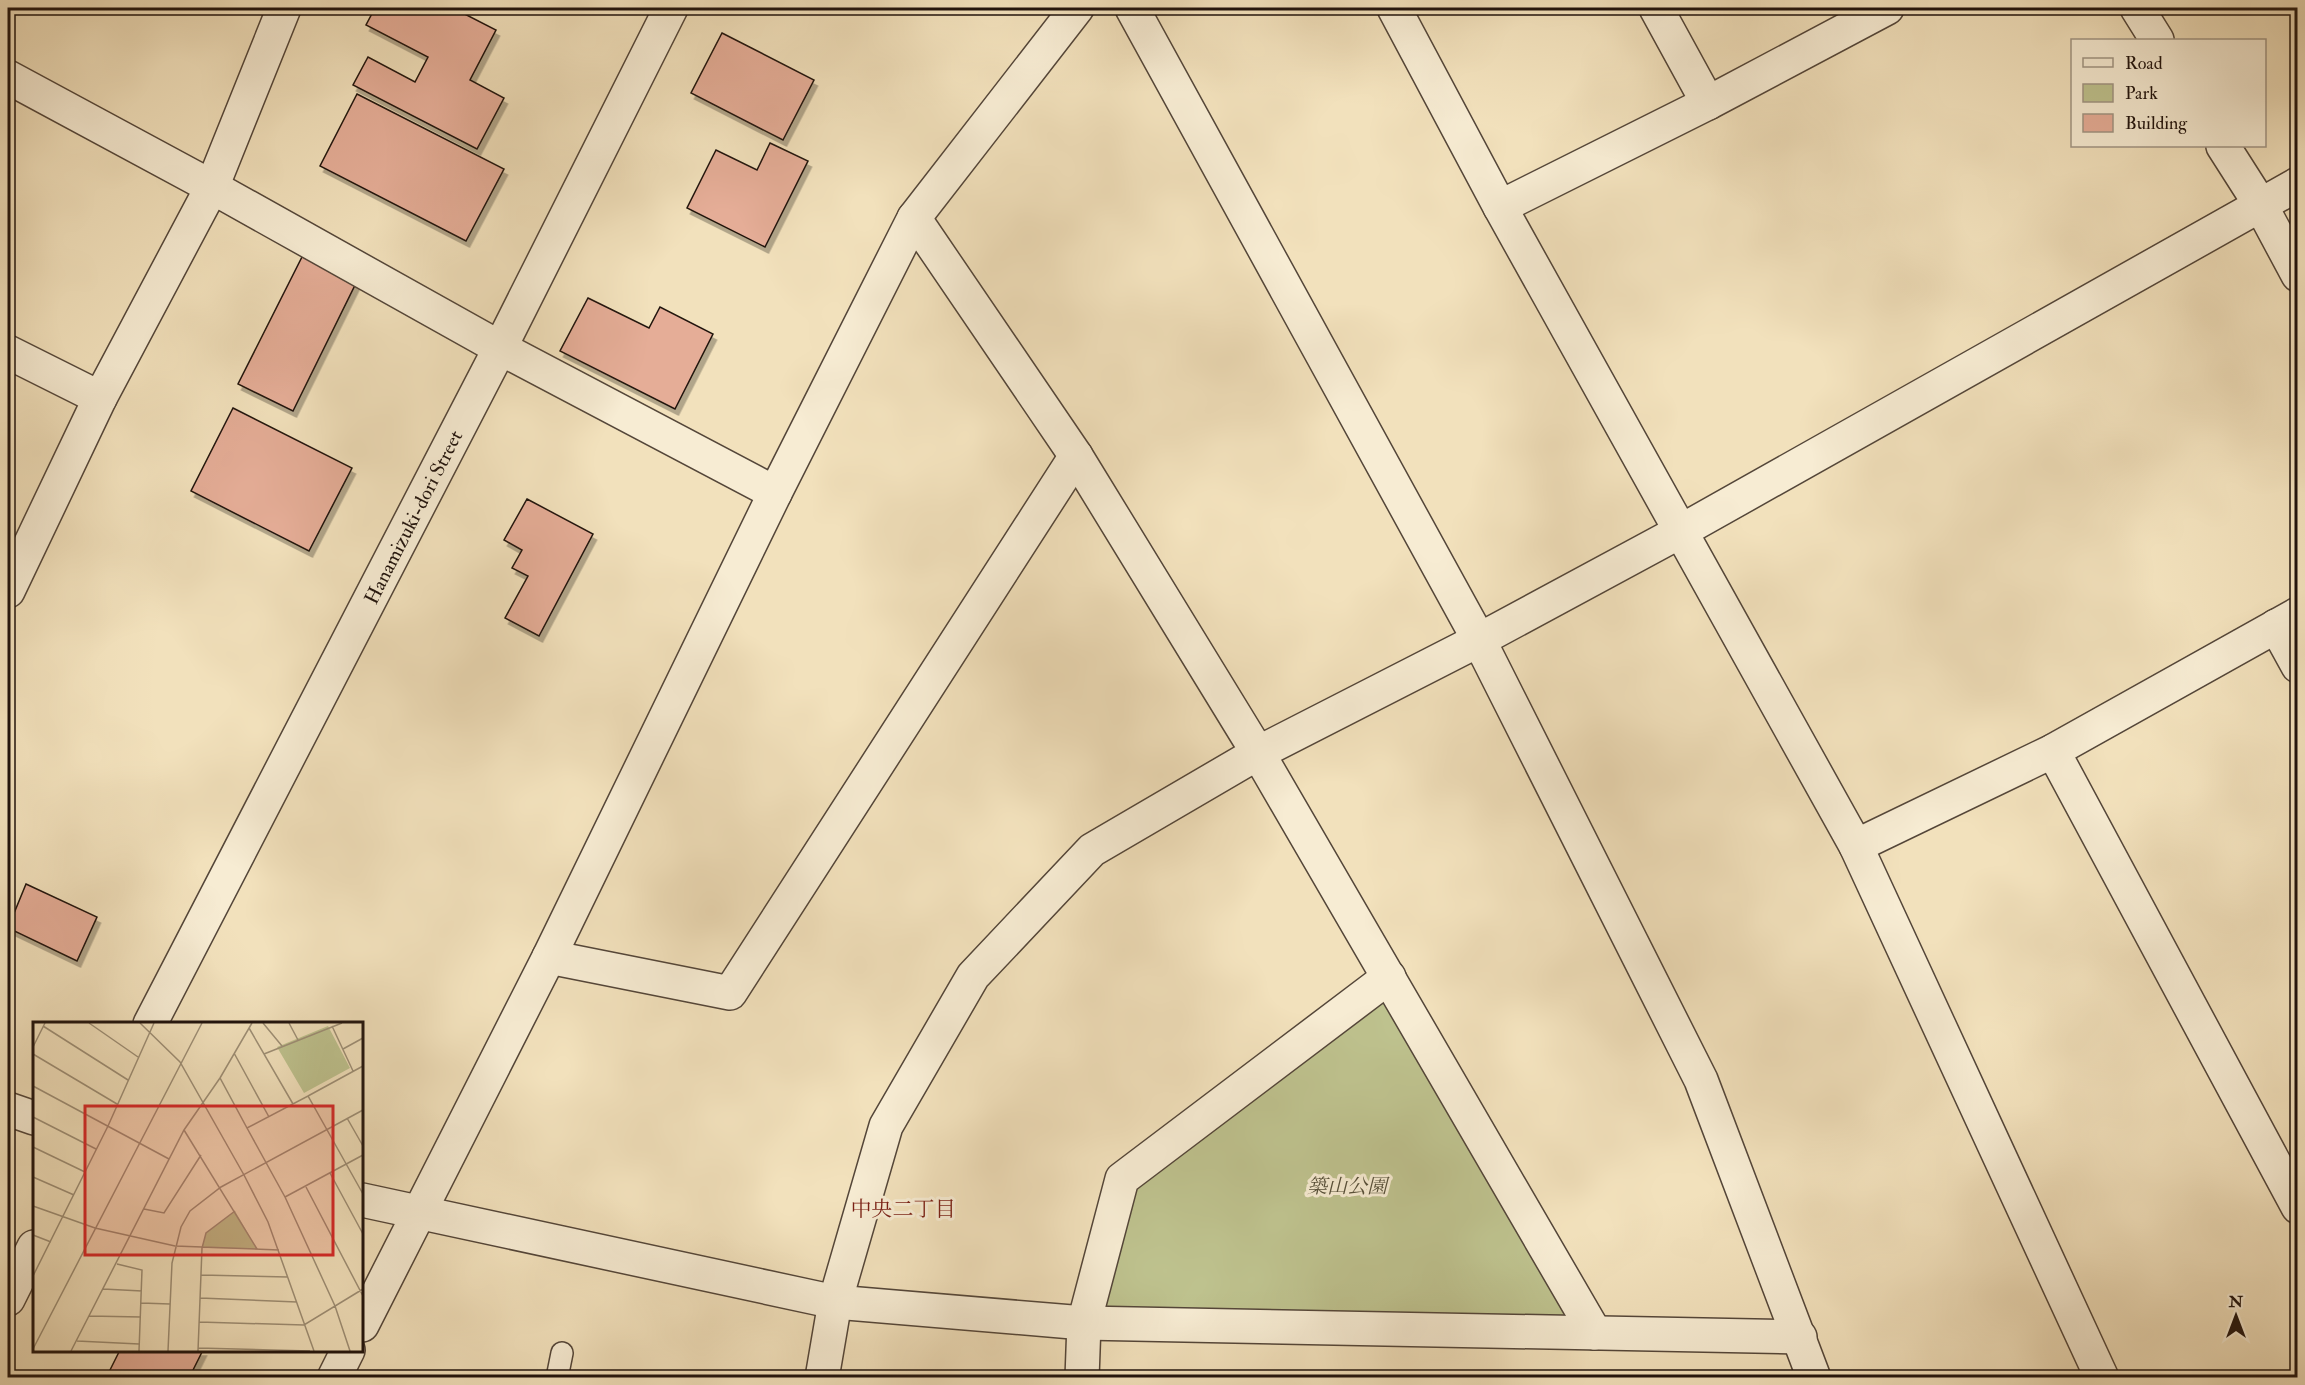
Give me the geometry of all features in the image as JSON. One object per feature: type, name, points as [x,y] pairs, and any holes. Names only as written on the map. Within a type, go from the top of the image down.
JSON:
[{"type":"street","points":[[8,591],[100,399],[212,187],[284,8]]},
{"type":"street","name":"Hanamizuki-dori Street","points":[[151,1022],[500,348],[671,8]]},
{"type":"street","points":[[363,1323],[549,957],[775,493],[914,218],[1077,8]]},
{"type":"street","points":[[1132,8],[1479,640],[1701,1080],[1814,1377]]},
{"type":"street","points":[[1394,8],[1500,207],[1683,530],[1856,846],[2102,1377]]},
{"type":"street","points":[[1656,8],[1708,103]]},
{"type":"street","points":[[1500,207],[1708,103],[1887,8]]},
{"type":"street","points":[[2136,8],[2156,39]]},
{"type":"street","points":[[8,77],[212,187],[500,348],[775,493]]},
{"type":"street","points":[[2224,147],[2260,204],[2298,275]]},
{"type":"street","points":[[822,1377],[835,1302],[886,1126],[973,976],[1092,850],[1258,753],[1479,640],[1683,530],[2298,184]]},
{"type":"street","points":[[914,218],[1076,456],[1258,753],[1595,1334]]},
{"type":"street","points":[[8,352],[100,399]]},
{"type":"street","points":[[549,957],[730,993],[1076,456]]},
{"type":"street","points":[[1856,846],[2053,752],[2287,620],[2298,666]]},
{"type":"street","points":[[2053,752],[2298,1207]]},
{"type":"street","points":[[1082,1377],[1084,1323],[1122,1179],[1389,977]]},
{"type":"street","points":[[8,1109],[33,1118]]},
{"type":"street","points":[[363,1200],[835,1302],[1084,1323],[1800,1337]]},
{"type":"street","points":[[8,1299],[33,1249]]},
{"type":"street","points":[[334,1377],[347,1352]]},
{"type":"lane","points":[[557,1377],[562,1353]]},
{"type":"green space","name":"築山公園","points":[[1389,977],[1595,1333],[1084,1323],[1122,1179]]},
{"type":"building","points":[[375,8],[453,8],[496,30],[470,80],[504,98],[477,149],[353,85],[368,57],[415,82],[428,57],[366,25]]},
{"type":"building","points":[[722,33],[814,80],[783,140],[691,93]]},
{"type":"building","points":[[357,94],[504,169],[466,241],[320,166]]},
{"type":"building","points":[[770,143],[808,161],[765,247],[687,208],[716,150],[757,170]]},
{"type":"building","points":[[304,253],[358,279],[293,411],[238,384]]},
{"type":"building","points":[[588,298],[649,328],[660,307],[713,334],[675,409],[560,351]]},
{"type":"building","points":[[233,408],[352,468],[309,551],[191,491]]},
{"type":"building","points":[[527,499],[593,534],[539,636],[505,618],[528,576],[512,568],[522,550],[504,540]]},
{"type":"building","points":[[26,884],[97,917],[77,961],[8,928]]},
{"type":"building","points":[[119,1352],[202,1352],[189,1378],[106,1378]]},
{"type":"district","name":"中央二丁目","points":[[903,1209]]}]
